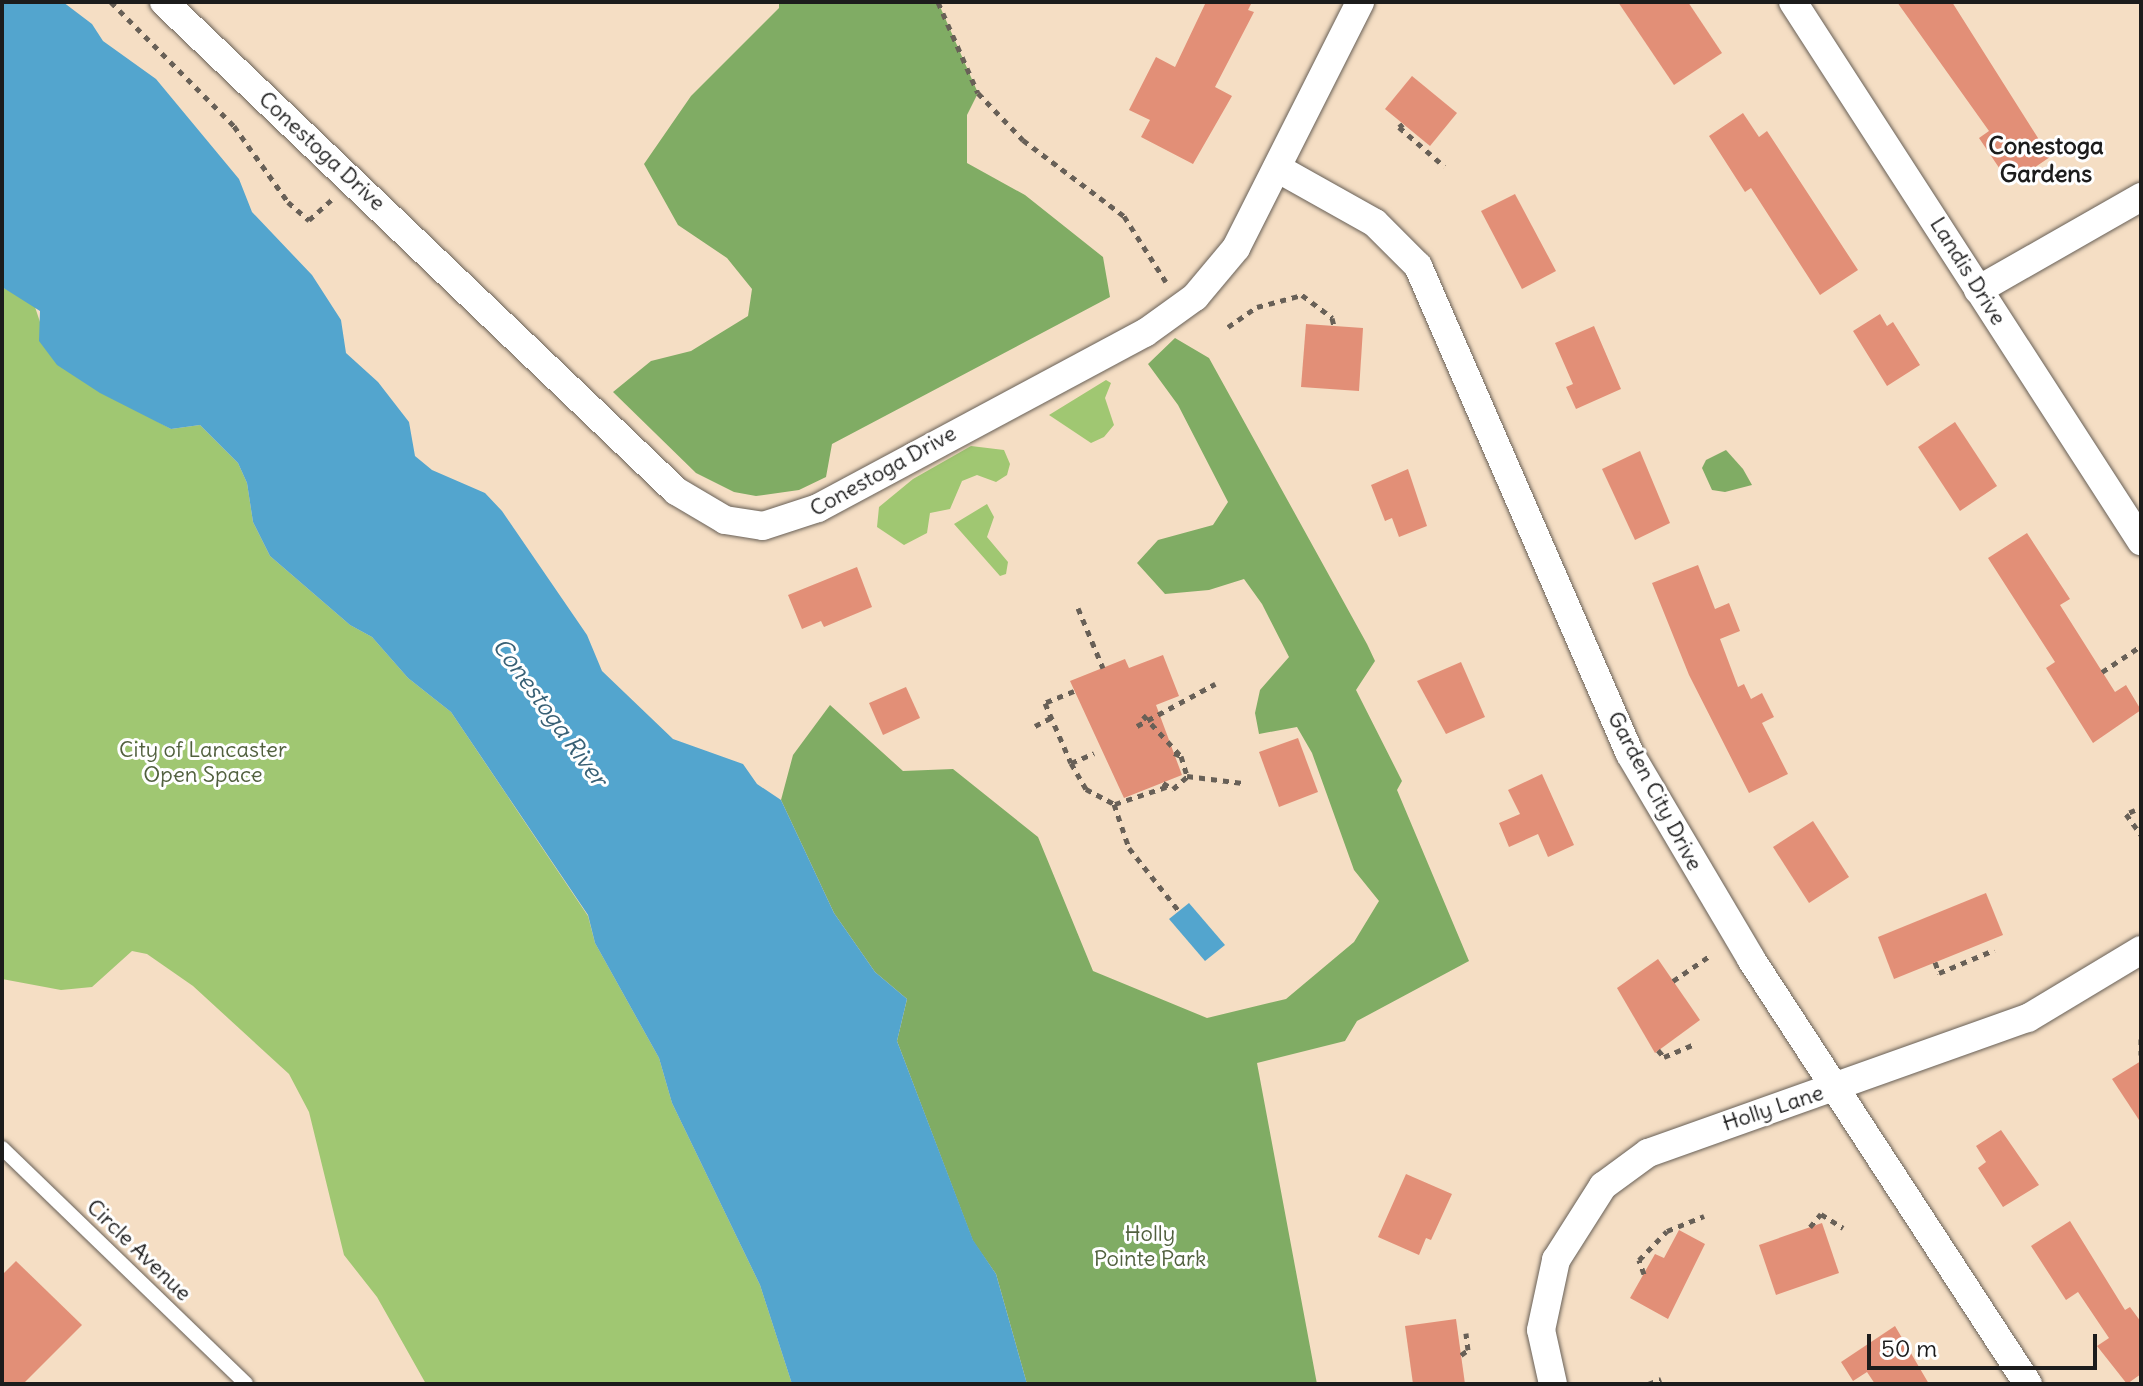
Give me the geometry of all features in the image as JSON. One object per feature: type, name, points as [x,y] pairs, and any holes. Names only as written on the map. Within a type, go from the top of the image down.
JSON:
[{"type":"street","name":"Conestoga Drive","points":[[164,2],[676,491],[725,520],[763,526],[818,508],[1177,311],[1214,278],[1236,248],[1360,2]]},
{"type":"street","name":"Landis Drive","points":[[1793,2],[2141,541]]},
{"type":"street","name":"Garden City Drive","points":[[1277,168],[1375,223],[1418,266],[1630,754],[1691,862],[2028,1384]]},
{"type":"street","points":[[1978,290],[2141,197]]},
{"type":"street","name":"Holly Lane","points":[[1553,1384],[1541,1330],[1549,1283],[1556,1260],[1603,1186],[1673,1141],[1835,1088],[2028,1018],[2141,950]]},
{"type":"lane","name":"Circle Avenue","points":[[2,1148],[246,1384]]},
{"type":"path","points":[[111,2],[234,126],[288,202],[309,220]]},
{"type":"path","points":[[938,2],[978,93],[1023,140],[1124,216],[1166,283],[1177,311]]},
{"type":"path","points":[[1403,124],[1399,127],[1444,166]]},
{"type":"path","points":[[1158,289],[1166,283]]},
{"type":"path","points":[[1228,327],[1257,307],[1302,295],[1332,318],[1334,326]]},
{"type":"path","points":[[1078,608],[1103,668]]},
{"type":"path","points":[[2102,672],[2141,646]]},
{"type":"path","points":[[1137,726],[1215,684]]},
{"type":"path","points":[[1074,691],[1045,703],[1071,763],[1086,789],[1114,804],[1129,848],[1179,911]]},
{"type":"path","points":[[1143,715],[1147,723],[1181,756],[1188,776]]},
{"type":"path","points":[[1035,726],[1051,718]]},
{"type":"path","points":[[1071,763],[1094,753]]},
{"type":"path","points":[[1174,753],[1181,756]]},
{"type":"path","points":[[1114,804],[1165,785],[1173,789],[1188,776],[1243,783]]},
{"type":"path","points":[[2135,810],[2126,814],[2141,835]]},
{"type":"path","points":[[1935,962],[1939,973],[1994,950]]},
{"type":"path","points":[[1673,981],[1711,955]]},
{"type":"path","points":[[2141,1039],[2141,1055]]},
{"type":"path","points":[[1658,1050],[1664,1057],[1694,1044]]},
{"type":"path","points":[[1810,1227],[1821,1214],[1843,1228]]},
{"type":"path","points":[[1644,1274],[1639,1260],[1667,1231],[1704,1216]]},
{"type":"path","points":[[1461,1355],[1468,1350],[1466,1333]]},
{"type":"path","points":[[1648,1384],[1661,1379]]},
{"type":"green space","points":[[779,2],[938,2],[978,93],[967,115],[967,163],[1025,195],[1103,257],[1110,297],[832,444],[826,477],[799,490],[756,496],[734,492],[696,473],[613,392],[651,361],[691,351],[748,316],[752,289],[727,258],[678,225],[644,164],[691,96],[779,8]]},
{"type":"green space","name":"City of Lancaster Open Space","points":[[2,287],[34,304],[41,325],[137,410],[171,429],[200,425],[238,463],[247,483],[253,522],[270,556],[350,625],[372,637],[408,678],[451,712],[588,916],[595,943],[659,1058],[672,1103],[760,1285],[792,1384],[426,1384],[377,1297],[344,1255],[309,1112],[289,1074],[193,986],[147,954],[132,951],[92,987],[61,990],[2,979]]},
{"type":"green space","name":"Holly Pointe Park","points":[[1175,338],[1209,358],[1367,644],[1375,661],[1356,690],[1402,781],[1397,790],[1469,961],[1357,1021],[1345,1041],[1257,1063],[1317,1384],[1027,1384],[996,1274],[973,1241],[897,1041],[907,999],[875,972],[834,913],[781,800],[793,755],[830,705],[903,771],[953,769],[1038,837],[1093,971],[1207,1018],[1286,999],[1354,942],[1379,901],[1354,870],[1312,753],[1297,727],[1259,734],[1255,713],[1260,690],[1289,657],[1262,604],[1244,579],[1209,590],[1165,594],[1137,563],[1158,540],[1213,525],[1228,502],[1178,405],[1148,364]]},
{"type":"green space","points":[[1106,380],[1111,383],[1105,398],[1114,425],[1104,437],[1091,443],[1049,415]]},
{"type":"green space","points":[[971,446],[1004,450],[1010,464],[1007,475],[996,482],[977,475],[962,481],[950,509],[930,513],[927,533],[904,545],[877,527],[879,507],[913,479]]},
{"type":"green space","points":[[1726,450],[1752,485],[1725,492],[1712,490],[1702,468],[1706,460]]},
{"type":"green space","points":[[987,504],[994,517],[987,537],[1008,562],[1006,574],[1000,576],[954,524]]},
{"type":"water","name":"Conestoga River","points":[[2,2],[63,2],[92,24],[103,41],[156,79],[239,179],[252,212],[312,275],[341,320],[346,353],[378,382],[409,422],[415,456],[432,470],[485,493],[502,511],[587,635],[602,671],[673,739],[743,764],[757,784],[781,800],[834,913],[875,972],[907,999],[897,1041],[973,1240],[996,1274],[1027,1384],[792,1384],[760,1285],[672,1103],[659,1058],[595,943],[588,915],[451,712],[408,678],[372,637],[350,625],[270,556],[253,522],[247,483],[238,463],[200,425],[171,429],[100,393],[57,365],[39,341],[40,311],[2,287]]},
{"type":"water","points":[[1189,903],[1225,945],[1205,961],[1169,919]]},
{"type":"building","points":[[1206,2],[1252,2],[1248,10],[1254,12],[1215,87],[1232,96],[1193,164],[1141,137],[1150,120],[1129,110],[1156,57],[1175,67]]},
{"type":"building","points":[[1618,2],[1688,2],[1722,53],[1674,85]]},
{"type":"building","points":[[1897,2],[1952,2],[2050,157],[2010,184],[1979,138],[1989,131]]},
{"type":"building","points":[[1412,76],[1457,113],[1430,146],[1385,109]]},
{"type":"building","points":[[1743,113],[1759,137],[1767,131],[1858,270],[1820,295],[1751,188],[1745,192],[1709,136]]},
{"type":"building","points":[[1515,194],[1556,271],[1522,289],[1481,211]]},
{"type":"building","points":[[1880,314],[1887,326],[1893,322],[1920,365],[1887,386],[1853,331]]},
{"type":"building","points":[[1306,324],[1363,328],[1359,391],[1301,387]]},
{"type":"building","points":[[1594,326],[1621,389],[1576,409],[1566,387],[1573,384],[1555,343]]},
{"type":"building","points":[[1955,422],[1997,486],[1960,511],[1918,447]]},
{"type":"building","points":[[1640,451],[1670,523],[1635,540],[1602,469]]},
{"type":"building","points":[[1408,469],[1427,526],[1399,537],[1392,518],[1385,521],[1371,485]]},
{"type":"building","points":[[2027,533],[2070,599],[2060,605],[2115,692],[2126,685],[2141,710],[2093,743],[2046,668],[2055,662],[1988,558]]},
{"type":"building","points":[[1698,565],[1715,609],[1729,603],[1740,631],[1720,639],[1738,687],[1744,684],[1751,699],[1762,693],[1774,717],[1762,723],[1788,774],[1749,793],[1689,675],[1652,583]]},
{"type":"building","points":[[857,567],[872,607],[824,627],[821,621],[802,629],[788,595]]},
{"type":"building","points":[[1163,655],[1179,696],[1156,705],[1182,775],[1124,798],[1070,681],[1125,659],[1129,668]]},
{"type":"building","points":[[1461,662],[1485,717],[1446,734],[1417,681]]},
{"type":"building","points":[[906,687],[920,718],[883,735],[869,703]]},
{"type":"building","points":[[1298,738],[1318,792],[1279,807],[1259,752]]},
{"type":"building","points":[[1542,774],[1574,845],[1548,857],[1538,834],[1509,847],[1499,823],[1520,814],[1508,790]]},
{"type":"building","points":[[1813,821],[1849,877],[1809,903],[1773,847]]},
{"type":"building","points":[[1986,893],[2003,935],[1894,979],[1878,937]]},
{"type":"building","points":[[1658,959],[1700,1020],[1655,1053],[1617,988]]},
{"type":"building","points":[[2141,1061],[2141,1123],[2112,1079]]},
{"type":"building","points":[[2001,1130],[2039,1185],[2003,1207],[1978,1168],[1986,1162],[1976,1146]]},
{"type":"building","points":[[1406,1174],[1452,1194],[1431,1240],[1426,1238],[1419,1255],[1378,1237]]},
{"type":"building","points":[[2070,1221],[2125,1310],[2130,1307],[2141,1322],[2141,1374],[2127,1384],[2097,1346],[2109,1338],[2078,1292],[2066,1300],[2031,1246]]},
{"type":"building","points":[[1822,1223],[1839,1273],[1776,1295],[1759,1245]]},
{"type":"building","points":[[1679,1230],[1705,1244],[1668,1319],[1630,1298],[1655,1254],[1664,1258]]},
{"type":"building","points":[[16,1261],[82,1325],[23,1384],[2,1384],[2,1275]]},
{"type":"building","points":[[1456,1319],[1465,1384],[1413,1384],[1405,1326]]},
{"type":"building","points":[[1895,1326],[1929,1384],[1875,1384],[1867,1372],[1853,1381],[1841,1362]]},
{"type":"district","name":"Conestoga Gardens","points":[[2046,160]]}]
